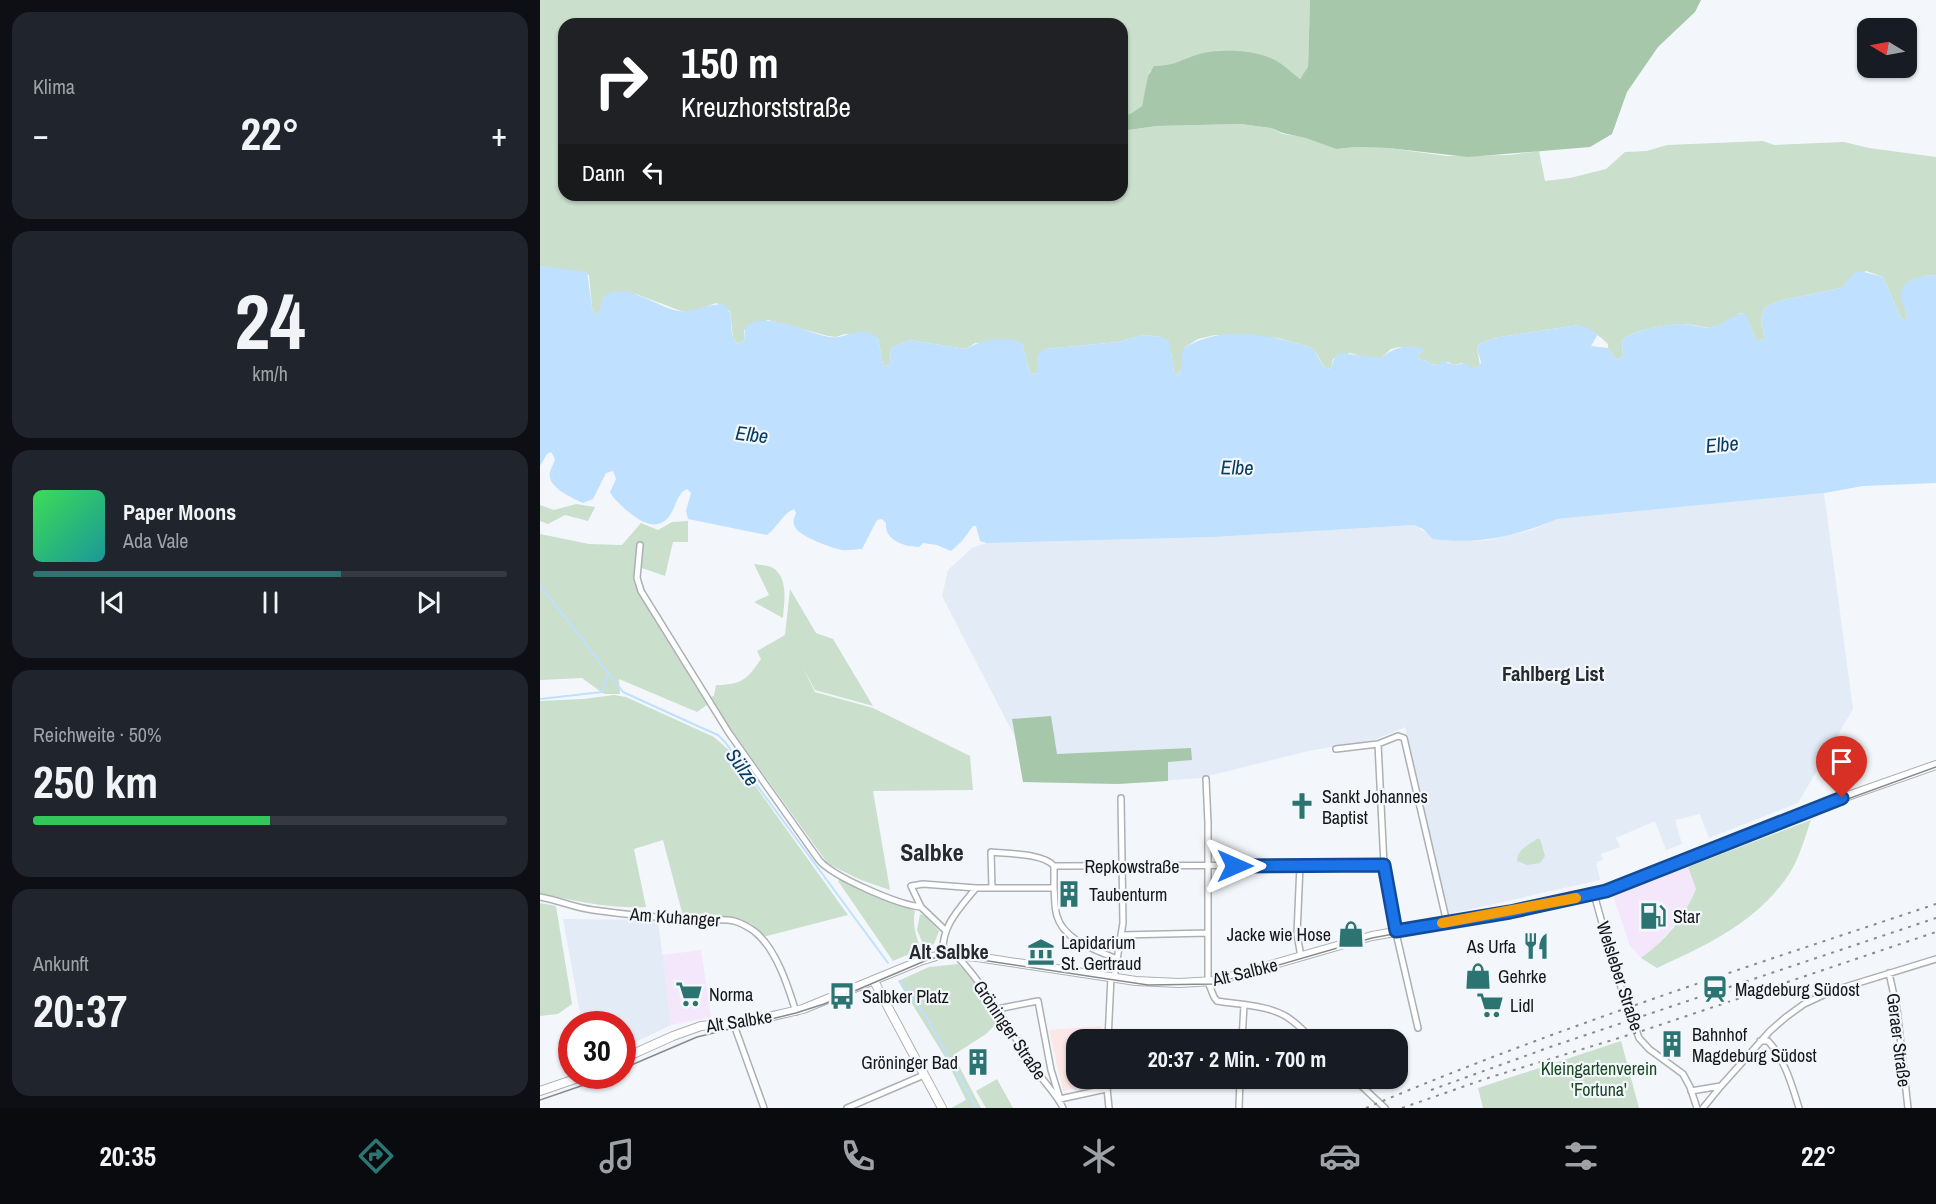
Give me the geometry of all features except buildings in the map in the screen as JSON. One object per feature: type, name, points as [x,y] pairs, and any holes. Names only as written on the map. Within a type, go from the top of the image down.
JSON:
[{"type":"main road","name":"Alt Salbke","points":[[636,1053],[688,1030],[712,1024],[734,1025],[796,1012],[920,961],[943,954],[1152,982],[1208,982],[1396,931],[1594,894],[1831,802],[1936,765]]},
{"type":"main road","points":[[874,981],[942,1108]]},
{"type":"main road","points":[[540,1091],[558,1085]]},
{"type":"street","points":[[640,545],[637,578],[641,591],[729,733],[819,860],[836,873],[883,895],[903,904],[921,907]]},
{"type":"street","points":[[1336,749],[1378,744],[1400,736],[1405,740],[1447,923]]},
{"type":"street","points":[[1378,744],[1384,865],[1418,1028]]},
{"type":"street","points":[[1206,779],[1208,982],[1216,1000],[1283,1015],[1302,1029]]},
{"type":"street","points":[[1109,1029],[1112,977],[1122,935],[1121,798]]},
{"type":"street","name":"Repkowstraße","points":[[992,888],[991,852],[1035,857],[1050,862],[1053,866],[1384,865]]},
{"type":"street","points":[[1300,865],[1297,934],[1301,957]]},
{"type":"street","points":[[1053,866],[1056,914],[1062,927],[1076,940],[1117,959]]},
{"type":"street","points":[[945,930],[921,907],[911,886],[924,884],[976,888],[1054,888]]},
{"type":"street","points":[[943,954],[945,930],[976,888]]},
{"type":"street","name":"Welsleber Straße","points":[[1594,894],[1616,973],[1639,1038],[1649,1049],[1682,1073],[1697,1108]]},
{"type":"street","name":"Am Kuhanger","points":[[540,897],[550,898],[571,907],[592,910],[664,918],[731,920],[740,923],[757,933],[776,959],[785,976],[796,1012]]},
{"type":"street","points":[[1122,935],[1208,933]]},
{"type":"street","name":"Gröninger Straße","points":[[955,954],[997,1009],[1039,1074],[1060,1099],[1063,1108]]},
{"type":"street","points":[[1703,1108],[1759,1041],[1781,1020],[1804,1004],[1832,991],[1936,959]]},
{"type":"street","name":"Geraer Straße","points":[[1889,973],[1897,1009],[1908,1108]]},
{"type":"street","points":[[997,1009],[1038,1001],[1051,1070],[1060,1099],[1106,1089],[1109,1108]]},
{"type":"street","points":[[1243,1029],[1244,1005]]},
{"type":"street","points":[[734,1025],[764,1108]]},
{"type":"street","points":[[1759,1041],[1768,1041],[1777,1053],[1799,1108]]},
{"type":"street","points":[[847,1108],[924,1075]]},
{"type":"street","points":[[1691,1091],[1721,1086]]},
{"type":"street","points":[[1239,1108],[1240,1089]]},
{"type":"street","points":[[1365,1089],[1385,1108]]},
{"type":"shaded area","points":[[1824,493],[1853,709],[1798,803],[1709,838],[1700,814],[1675,820],[1682,844],[1666,850],[1655,821],[1616,838],[1620,847],[1601,854],[1603,860],[1596,862],[1600,880],[1449,914],[1405,727],[1374,740],[1308,751],[1200,778],[1118,784],[1023,782],[1015,737],[942,596],[948,570],[972,548],[987,543],[1214,537],[1414,525],[1446,541],[1489,540],[1532,530],[1557,519]]},
{"type":"shaded area","points":[[1688,867],[1696,889],[1686,911],[1654,949],[1641,958],[1630,946],[1613,896]]},
{"type":"shaded area","points":[[563,919],[658,920],[671,1025],[636,1042],[636,1011],[580,1011]]},
{"type":"shaded area","points":[[701,950],[711,1017],[671,1025],[661,955]]},
{"type":"shaded area","points":[[1101,1026],[1101,1029],[1066,1029],[1066,1089],[1073,1089],[1063,1091],[1049,1030]]},
{"type":"green space","points":[[540,0],[1310,0],[1308,68],[1300,79],[1274,60],[1261,55],[1220,51],[1202,54],[1150,71],[1142,106],[1128,114],[1128,18],[558,18],[558,201],[1128,201],[1128,130],[1157,126],[1241,124],[1271,128],[1283,134],[1306,137],[1336,149],[1388,148],[1447,156],[1511,155],[1539,151],[1545,181],[1570,178],[1606,169],[1625,152],[1647,151],[1667,145],[1763,141],[1774,145],[1844,142],[1869,148],[1936,157],[1936,275],[1924,276],[1902,302],[1906,308],[1907,318],[1901,318],[1883,277],[1866,271],[1841,288],[1779,301],[1765,307],[1761,320],[1765,337],[1760,341],[1756,340],[1745,314],[1741,313],[1711,327],[1678,324],[1650,328],[1633,334],[1622,341],[1623,356],[1617,360],[1608,348],[1608,344],[1594,333],[1578,325],[1494,338],[1478,345],[1480,365],[1472,369],[1462,363],[1430,364],[1418,359],[1420,352],[1423,351],[1422,348],[1399,347],[1391,349],[1381,358],[1369,358],[1350,353],[1333,359],[1331,368],[1327,369],[1310,347],[1278,338],[1215,335],[1198,339],[1184,348],[1182,368],[1177,375],[1174,372],[1171,353],[1161,337],[1143,335],[1118,342],[1044,349],[1037,363],[1037,373],[1034,374],[1030,372],[1022,343],[975,343],[966,349],[909,340],[891,348],[890,363],[886,366],[883,365],[878,338],[845,334],[836,337],[828,336],[768,320],[744,330],[744,341],[738,344],[733,338],[730,311],[716,303],[694,311],[681,311],[636,294],[601,306],[599,314],[595,314],[592,307],[589,275],[540,266]]},
{"type":"green space","points":[[1310,0],[1701,0],[1695,12],[1658,47],[1627,92],[1612,134],[1590,147],[1468,157],[1388,148],[1336,149],[1271,128],[1241,124],[1157,126],[1128,130],[1128,114],[1142,106],[1148,76],[1154,66],[1174,63],[1203,53],[1239,51],[1273,59],[1300,79],[1308,67]]},
{"type":"green space","points":[[576,504],[595,507],[588,521],[565,515],[548,524],[540,521],[540,505],[554,510]]},
{"type":"green space","points":[[688,521],[688,542],[673,542],[665,576],[636,566],[634,582],[639,594],[707,705],[697,712],[619,679],[620,694],[604,694],[582,678],[540,680],[540,534],[589,544],[622,545],[641,523],[658,530],[672,522]]},
{"type":"green space","points":[[754,564],[773,568],[781,578],[784,591],[783,618],[754,602],[769,595]]},
{"type":"green space","points":[[790,589],[816,633],[833,639],[873,706],[815,690],[802,666],[815,692],[873,708],[970,756],[973,790],[873,791],[890,890],[861,880],[828,864],[710,700],[710,697],[714,696],[716,685],[732,684],[743,680],[761,659],[757,651],[785,635]]},
{"type":"green space","points":[[614,695],[626,697],[714,737],[731,752],[848,915],[763,937],[751,924],[741,921],[683,916],[663,840],[634,849],[646,907],[606,906],[540,893],[540,701]]},
{"type":"green space","points":[[1051,716],[1057,754],[1191,748],[1192,760],[1168,762],[1168,781],[1118,784],[1023,782],[1012,719]]},
{"type":"green space","points":[[1811,820],[1790,873],[1772,896],[1758,909],[1710,942],[1657,968],[1641,958],[1673,928],[1691,900],[1696,889],[1688,867]]},
{"type":"green space","points":[[1540,839],[1545,856],[1540,863],[1527,865],[1517,861],[1521,851]]},
{"type":"green space","points":[[843,878],[915,911],[915,930],[921,949],[893,961],[838,881]]},
{"type":"green space","points":[[540,903],[556,906],[572,1004],[562,1011],[558,1011],[558,1014],[540,1016]]},
{"type":"green space","points":[[920,914],[925,916],[939,931],[934,944],[925,948],[917,930]]},
{"type":"green space","points":[[958,964],[976,983],[999,1021],[986,1034],[955,1054],[957,1056],[954,1060],[948,1062],[898,981],[929,967]]},
{"type":"green space","name":"Kleingartenverein 'Fortuna'","points":[[1621,1041],[1639,1108],[1483,1108],[1478,1088]]},
{"type":"green space","points":[[957,1062],[981,1108],[951,1108],[966,1100],[950,1067]]},
{"type":"green space","points":[[997,1079],[1013,1108],[986,1108],[976,1091]]},
{"type":"water","name":"Elbe","points":[[540,266],[587,272],[595,314],[599,313],[603,297],[620,291],[629,292],[681,311],[725,305],[730,314],[732,335],[738,344],[744,341],[745,327],[753,322],[763,321],[786,324],[829,337],[865,332],[878,338],[883,365],[886,366],[890,363],[891,348],[909,340],[966,349],[986,341],[1008,339],[1022,343],[1030,372],[1034,374],[1037,373],[1037,356],[1044,349],[1118,342],[1143,335],[1169,340],[1174,372],[1177,375],[1181,369],[1184,348],[1214,336],[1230,334],[1262,336],[1310,347],[1327,369],[1331,368],[1335,356],[1340,353],[1381,358],[1395,349],[1410,346],[1422,348],[1424,351],[1420,353],[1418,359],[1430,364],[1438,365],[1442,361],[1454,365],[1467,363],[1472,369],[1481,362],[1478,345],[1494,338],[1578,325],[1598,334],[1591,346],[1608,348],[1617,360],[1623,356],[1622,341],[1633,334],[1650,328],[1677,324],[1711,327],[1745,313],[1756,340],[1760,341],[1765,337],[1761,320],[1765,307],[1779,301],[1841,288],[1855,272],[1860,271],[1883,277],[1901,318],[1905,319],[1907,318],[1906,313],[1901,299],[1903,287],[1912,280],[1936,275],[1936,483],[1863,486],[1824,493],[1557,519],[1496,538],[1465,541],[1433,539],[1423,529],[1414,525],[1214,537],[987,543],[980,541],[976,526],[973,526],[951,551],[937,545],[923,543],[919,547],[901,544],[888,534],[886,523],[882,519],[877,520],[862,549],[844,550],[817,542],[798,531],[794,523],[796,513],[794,509],[767,535],[688,519],[686,511],[691,493],[687,489],[681,494],[672,512],[663,522],[648,524],[625,509],[613,497],[610,492],[616,479],[613,471],[606,473],[593,499],[583,503],[561,491],[552,482],[550,472],[555,459],[551,452],[547,454],[540,466]]},
{"type":"waterway","name":"Sülze","points":[[540,585],[623,692],[718,735],[725,742],[888,963]]},
{"type":"waterway","points":[[540,699],[602,692],[608,674]]},
{"type":"waterway","name":"Sülze","points":[[900,981],[927,1018],[976,1108]]},
{"type":"tram line","points":[[636,1063],[697,1037],[824,1004],[941,956],[955,956],[1148,985],[1213,984],[1372,938],[1607,892],[1798,817],[1936,767]]},
{"type":"tram line","points":[[540,1100],[572,1089]]},
{"type":"railway","points":[[1366,1108],[1577,1026],[1936,904]]},
{"type":"railway","points":[[1431,1090],[1553,1046],[1936,918]]},
{"type":"railway","points":[[1402,1108],[1491,1077],[1645,1030],[1936,932]]},
{"type":"slow traffic","points":[[1442,923],[1576,898]]},
{"type":"place","name":"Sankt Johannes Baptist","points":[[1302,806]]},
{"type":"place","name":"Taubenturm","points":[[1069,894]]},
{"type":"place","name":"Star","points":[[1653,916]]},
{"type":"place","name":"Jacke wie Hose","points":[[1351,934]]},
{"type":"place","name":"As Urfa","points":[[1536,946]]},
{"type":"place","name":"Lapidarium St. Gertraud","points":[[1041,952]]},
{"type":"place","name":"Gehrke","points":[[1478,976]]},
{"type":"place","name":"Magdeburg Südost","points":[[1715,989]]},
{"type":"place","name":"Norma","points":[[689,994]]},
{"type":"place","name":"Salbker Platz","points":[[842,996]]},
{"type":"place","name":"Lidl","points":[[1490,1005]]},
{"type":"place","name":"Bahnhof Magdeburg Südost","points":[[1672,1044]]},
{"type":"place","name":"Gröninger Bad","points":[[978,1062]]},
{"type":"district","name":"Fahlberg List","points":[[1553,673]]},
{"type":"district","name":"Salbke","points":[[932,852]]},
{"type":"district","name":"Alt Salbke","points":[[949,951]]},
{"type":"route","points":[[1235,866],[1384,865],[1396,931],[1510,912],[1606,891],[1842,798]]}]
